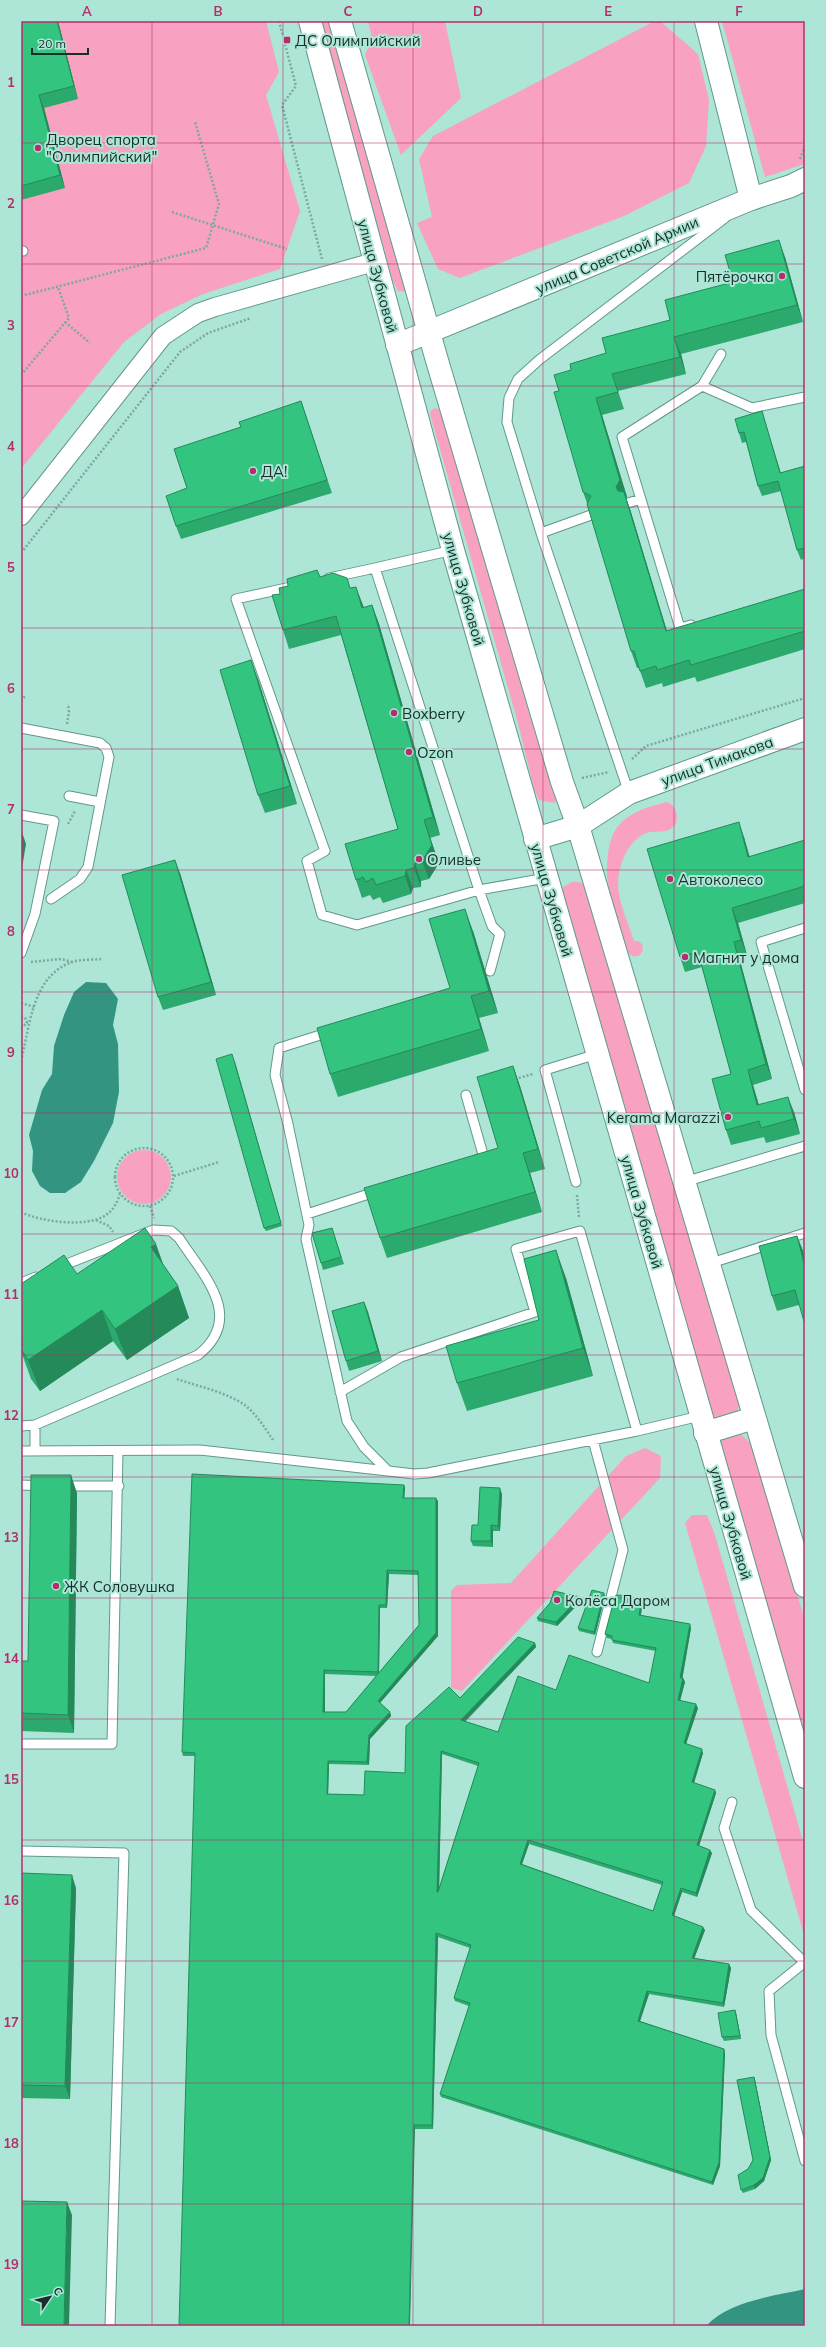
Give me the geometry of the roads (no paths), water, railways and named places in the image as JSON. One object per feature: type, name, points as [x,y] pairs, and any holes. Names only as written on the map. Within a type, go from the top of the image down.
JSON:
[{"type":"main road","name":"улица Зубковой","points":[[310,21],[453,550],[524,792],[546,878],[805,1777]]},
{"type":"main road","points":[[340,21],[428,331],[562,782],[578,826],[805,1586]]},
{"type":"main road","points":[[706,21],[751,199]]},
{"type":"main road","name":"улица Советской Армии","points":[[397,345],[428,331],[454,324],[751,199],[791,186],[805,179]]},
{"type":"main road","name":"улица Тимакова","points":[[535,839],[578,826],[629,794],[805,729]]},
{"type":"main road","points":[[703,1424],[754,1418]]},
{"type":"street","points":[[21,516],[163,336],[198,313],[215,307],[374,262]]},
{"type":"lane","points":[[629,794],[541,533],[507,422],[509,398],[518,380],[539,360],[751,199]]},
{"type":"lane","points":[[702,621],[680,628],[622,437],[702,386],[721,354]]},
{"type":"lane","points":[[702,386],[752,408],[805,397]]},
{"type":"lane","points":[[628,503],[642,499]]},
{"type":"lane","points":[[541,533],[591,516]]},
{"type":"lane","points":[[320,580],[443,551],[453,550]]},
{"type":"lane","points":[[375,568],[478,890],[492,926],[500,934],[490,971]]},
{"type":"lane","points":[[304,584],[236,599],[325,851],[307,861],[322,915],[357,925],[478,890],[546,878]]},
{"type":"lane","points":[[21,728],[100,743],[106,748],[109,757],[85,873],[80,879],[51,899]]},
{"type":"lane","points":[[69,796],[100,802]]},
{"type":"lane","points":[[21,815],[54,821],[45,872],[35,914],[21,953]]},
{"type":"lane","points":[[805,928],[761,942],[802,1068],[805,1090]]},
{"type":"lane","points":[[337,1030],[279,1048],[275,1075],[288,1124],[307,1214],[309,1225],[306,1239],[347,1421],[364,1447],[388,1471]]},
{"type":"lane","points":[[576,1182],[545,1070],[597,1054]]},
{"type":"lane","points":[[466,1095],[484,1158],[469,1162]]},
{"type":"lane","points":[[684,1182],[805,1146]]},
{"type":"lane","points":[[307,1214],[389,1187]]},
{"type":"lane","points":[[21,1283],[153,1230],[171,1231],[179,1238],[219,1302],[221,1310],[219,1325],[208,1348],[198,1355],[35,1425],[21,1426]]},
{"type":"lane","points":[[340,1392],[401,1357],[535,1312],[516,1249],[580,1232],[637,1431]]},
{"type":"lane","points":[[708,1264],[805,1233]]},
{"type":"lane","points":[[21,1451],[200,1450],[414,1474],[428,1473],[637,1431],[703,1424]]},
{"type":"lane","points":[[35,1425],[35,1451]]},
{"type":"lane","points":[[593,1440],[622,1550],[596,1652]]},
{"type":"lane","points":[[21,1744],[112,1744],[118,1451]]},
{"type":"lane","points":[[21,1486],[118,1486]]},
{"type":"lane","points":[[732,1802],[724,1828],[751,1910],[805,1962],[770,1991],[771,2035],[805,2161]]},
{"type":"lane","points":[[21,1850],[124,1853],[110,2326]]},
{"type":"place","name":"ДС Олимпийский","points":[[287,40]]},
{"type":"place","name":"Дворец спорта \"Олимпийский\"","points":[[38,148]]},
{"type":"place","name":"Пятёрочка","points":[[782,276]]},
{"type":"place","name":"ДА!","points":[[253,471]]},
{"type":"place","name":"Boxberry","points":[[394,713]]},
{"type":"place","name":"Ozon","points":[[409,752]]},
{"type":"place","name":"Оливье","points":[[419,859]]},
{"type":"place","name":"Автоколесо","points":[[670,879]]},
{"type":"place","name":"Магнит у дома","points":[[685,957]]},
{"type":"place","name":"Kerama Marazzi","points":[[728,1117]]},
{"type":"place","name":"ЖК Соловушка","points":[[56,1586]]},
{"type":"place","name":"Колёса Даром","points":[[557,1600]]}]
